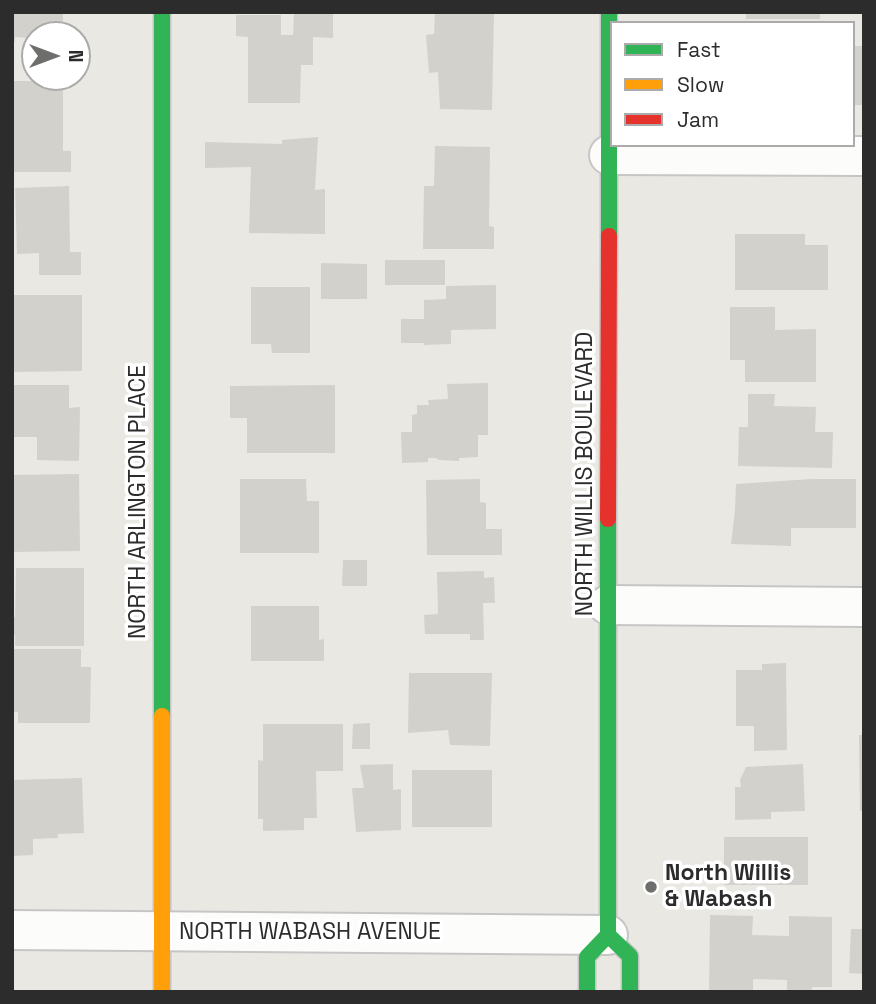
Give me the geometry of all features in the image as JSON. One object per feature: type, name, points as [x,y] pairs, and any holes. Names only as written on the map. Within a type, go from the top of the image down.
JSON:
[{"type":"street","name":"NORTH ARLINGTON PLACE","points":[[162,12],[162,992]]},
{"type":"street","name":"NORTH WILLIS BOULEVARD","points":[[608,935],[609,12]]},
{"type":"street","points":[[609,155],[864,156]]},
{"type":"street","points":[[608,605],[864,607]]},
{"type":"street","name":"NORTH WABASH AVENUE","points":[[12,930],[608,935]]},
{"type":"street","points":[[587,992],[587,957],[608,935],[630,956],[630,992]]},
{"type":"building","points":[[12,12],[63,12],[63,21],[21,21],[21,37],[15,37],[15,42],[12,42]]},
{"type":"building","points":[[294,12],[333,12],[333,38],[313,37],[313,65],[301,65],[300,103],[248,103],[248,37],[236,36],[236,15],[281,15],[281,35],[293,35]]},
{"type":"building","points":[[435,12],[494,12],[492,110],[440,109],[438,72],[429,73],[426,35],[434,34]]},
{"type":"building","points":[[746,12],[820,12],[820,19],[746,19]]},
{"type":"building","points":[[855,46],[864,46],[864,105],[855,105]]},
{"type":"building","points":[[12,81],[21,81],[21,91],[63,91],[63,151],[71,151],[71,172],[12,172]]},
{"type":"building","points":[[318,137],[315,190],[325,189],[325,234],[249,233],[251,167],[205,168],[205,142],[282,144],[282,140]]},
{"type":"building","points":[[435,146],[490,147],[489,226],[494,227],[494,249],[423,249],[424,186],[434,186]]},
{"type":"building","points":[[69,186],[70,252],[81,252],[81,275],[39,275],[39,253],[17,254],[15,188]]},
{"type":"building","points":[[735,234],[805,234],[805,245],[828,245],[828,290],[735,290]]},
{"type":"building","points":[[385,260],[445,260],[445,285],[385,285]]},
{"type":"building","points":[[321,263],[367,264],[367,299],[321,299]]},
{"type":"building","points":[[496,285],[496,329],[451,330],[451,344],[401,343],[401,319],[424,319],[424,300],[446,299],[446,286]]},
{"type":"building","points":[[251,287],[310,287],[310,353],[272,353],[271,344],[251,344]]},
{"type":"building","points":[[12,295],[82,295],[82,371],[12,372]]},
{"type":"building","points":[[730,307],[775,307],[775,330],[816,329],[816,382],[745,382],[745,360],[730,360]]},
{"type":"building","points":[[488,383],[488,435],[478,435],[478,457],[459,458],[459,461],[428,458],[428,462],[402,463],[401,432],[412,432],[412,415],[417,414],[417,405],[429,405],[428,400],[448,399],[447,384]]},
{"type":"building","points":[[12,385],[69,385],[69,408],[80,407],[79,461],[37,460],[37,437],[12,437]]},
{"type":"building","points":[[335,385],[335,453],[247,453],[247,418],[230,418],[230,386]]},
{"type":"building","points":[[748,394],[775,394],[774,406],[816,407],[815,432],[833,432],[832,468],[738,466],[739,427],[748,427]]},
{"type":"building","points":[[79,474],[80,551],[12,552],[12,475]]},
{"type":"building","points":[[240,479],[306,479],[307,501],[319,501],[319,553],[240,553]]},
{"type":"building","points":[[480,479],[480,502],[486,503],[486,529],[502,529],[502,555],[427,555],[426,480]]},
{"type":"building","points":[[856,479],[856,528],[791,528],[791,546],[731,544],[736,484]]},
{"type":"building","points":[[343,560],[367,560],[367,586],[342,586]]},
{"type":"building","points":[[16,568],[84,568],[84,646],[15,646],[12,617],[15,617]]},
{"type":"building","points":[[484,571],[484,578],[494,577],[495,603],[483,603],[484,640],[470,640],[470,634],[425,634],[424,615],[438,614],[437,572]]},
{"type":"building","points":[[251,606],[319,606],[319,640],[324,639],[324,661],[251,661]]},
{"type":"building","points":[[12,649],[81,649],[81,667],[91,667],[90,723],[18,723],[18,712],[12,712]]},
{"type":"building","points":[[786,663],[787,750],[754,751],[754,726],[736,726],[736,670],[762,670],[762,664]]},
{"type":"building","points":[[409,673],[492,673],[490,746],[450,745],[448,730],[408,733]]},
{"type":"building","points":[[370,723],[370,749],[352,749],[353,724]]},
{"type":"building","points":[[263,724],[343,724],[343,771],[316,771],[317,818],[304,818],[304,830],[263,831],[263,819],[258,819],[258,760],[263,761]]},
{"type":"building","points":[[859,735],[864,735],[864,811],[860,811]]},
{"type":"building","points":[[393,764],[393,790],[401,789],[401,830],[356,832],[352,788],[364,788],[360,765]]},
{"type":"building","points":[[803,764],[805,811],[771,812],[771,819],[735,820],[735,787],[741,787],[740,780],[746,767]]},
{"type":"building","points":[[412,770],[492,770],[492,827],[412,827]]},
{"type":"building","points":[[82,778],[84,833],[33,839],[33,855],[12,856],[12,780]]},
{"type":"building","points":[[724,837],[808,837],[808,885],[724,885]]},
{"type":"building","points":[[710,915],[753,916],[752,935],[789,936],[789,916],[832,917],[832,987],[812,987],[812,992],[787,992],[787,980],[753,979],[753,992],[709,992]]},
{"type":"building","points":[[851,929],[864,929],[864,974],[849,973]]},
{"type":"traffic: fast","points":[[162,12],[162,716]]},
{"type":"traffic: fast","points":[[609,12],[609,236]]},
{"type":"traffic: fast","points":[[587,992],[587,957],[608,935],[608,519]]},
{"type":"traffic: fast","points":[[608,935],[630,956],[630,992]]},
{"type":"traffic: slow","points":[[162,716],[162,992]]},
{"type":"traffic: jam","points":[[608,519],[609,236]]},
{"type":"place","name":"North Willis & Wabash","points":[[651,887]]}]
